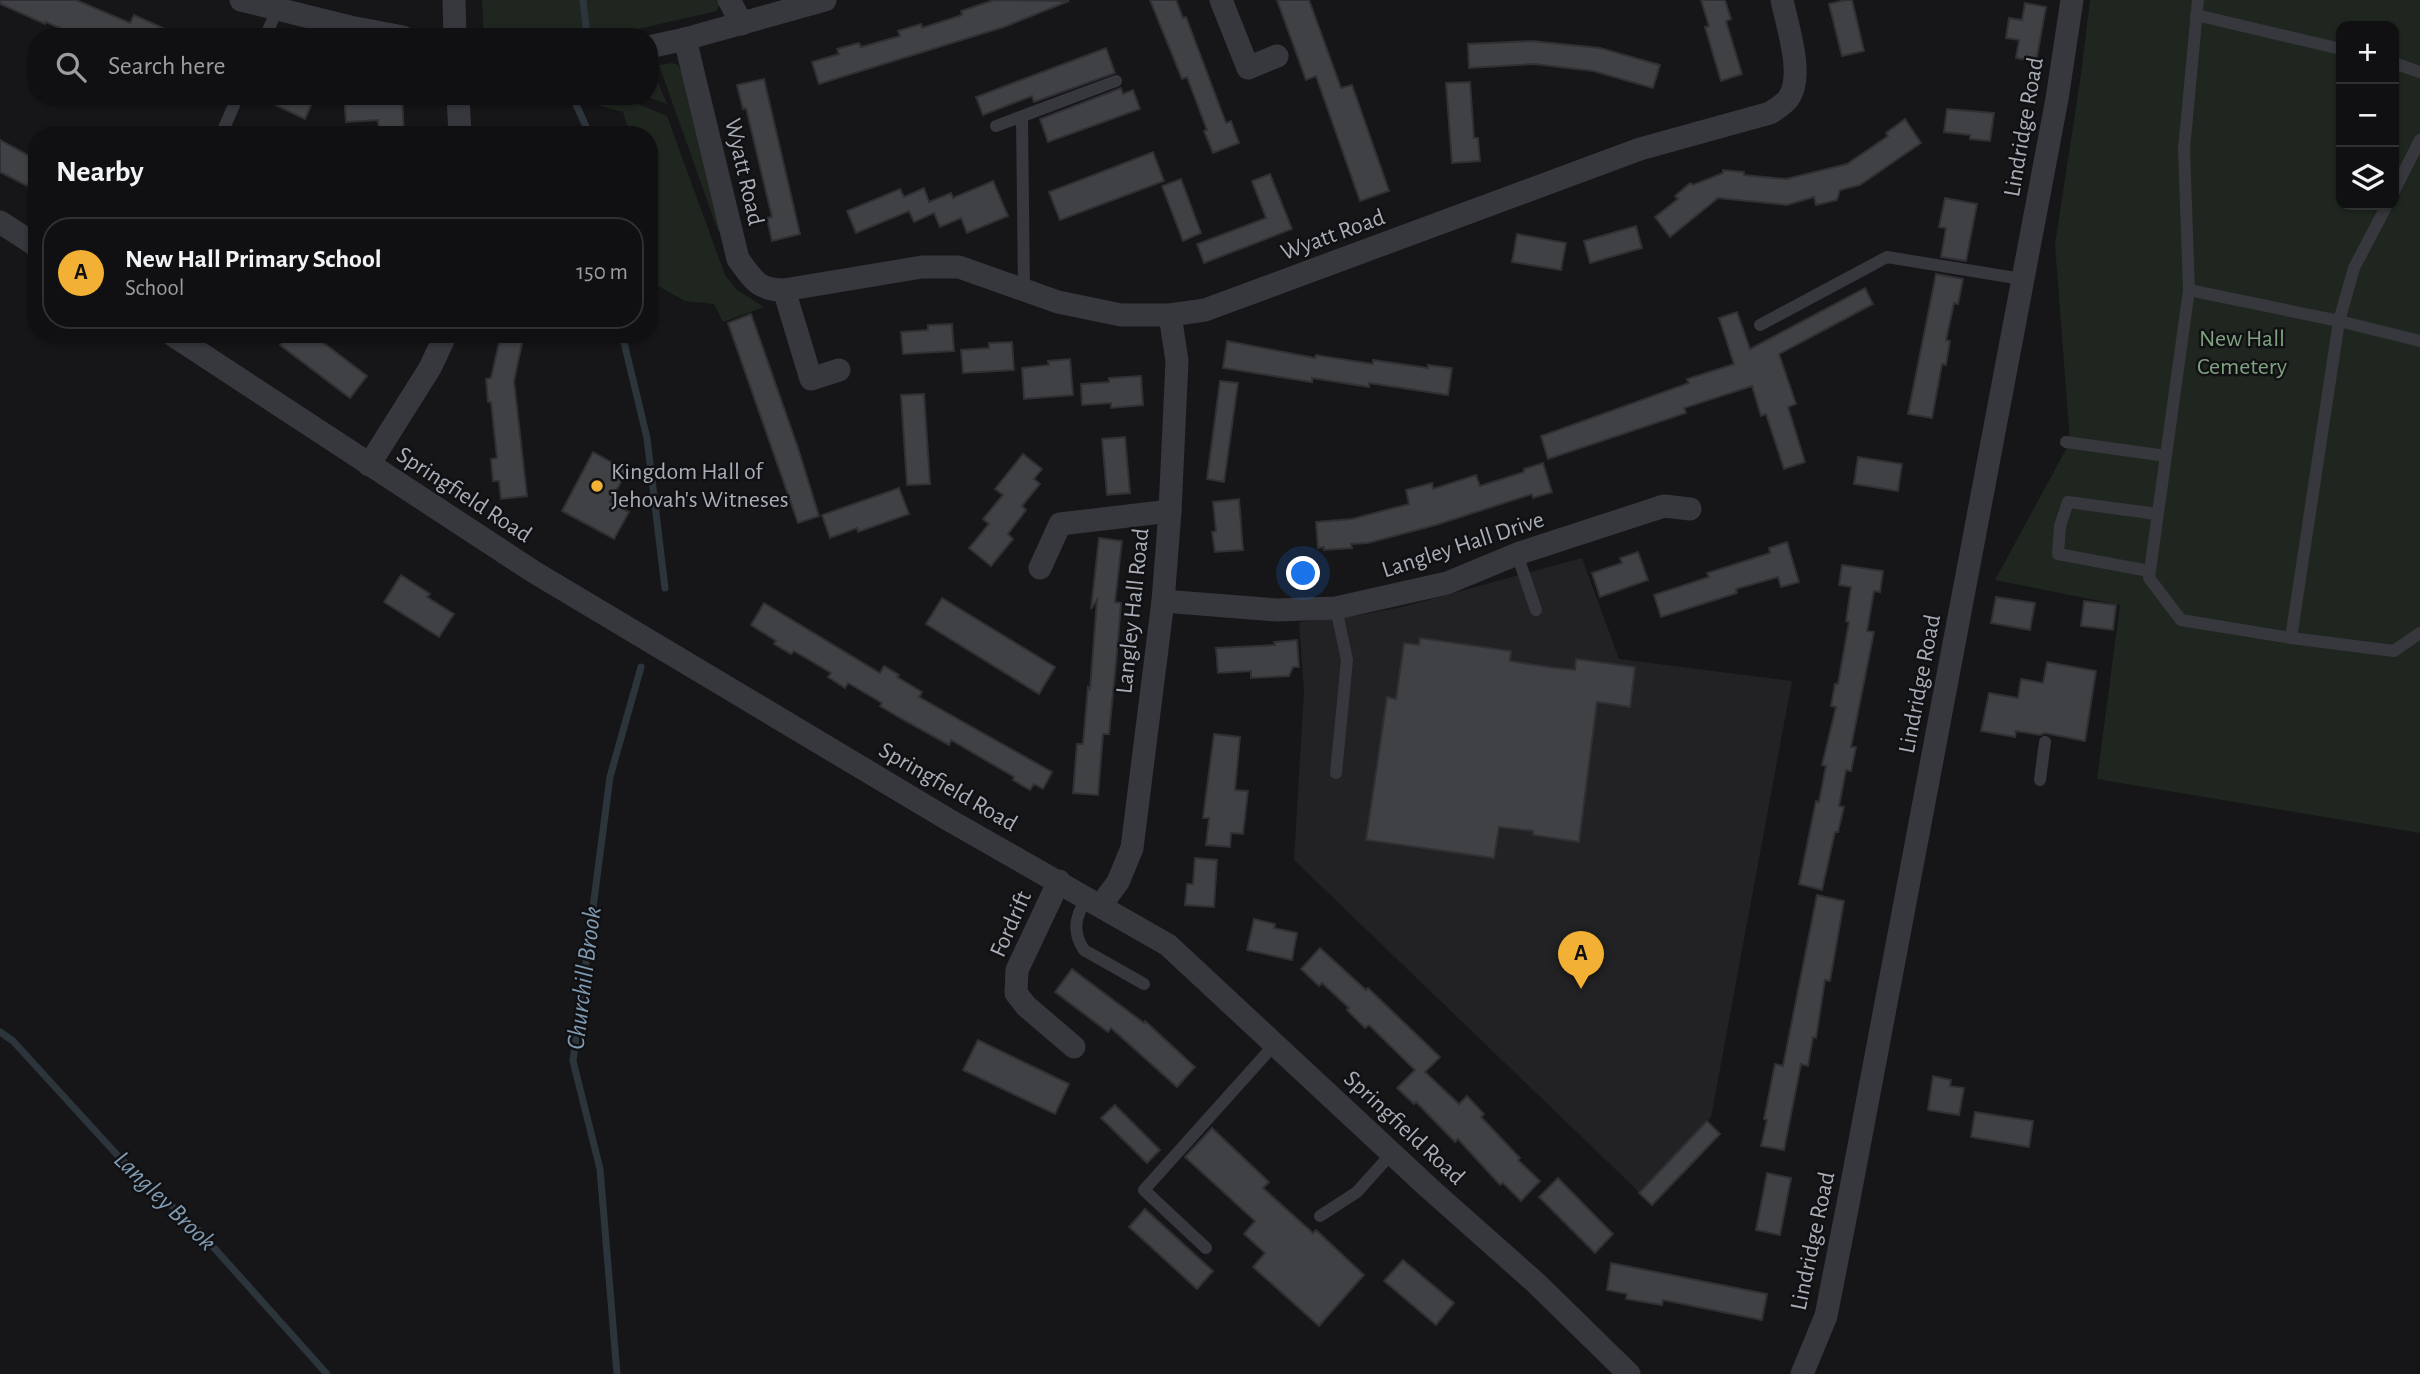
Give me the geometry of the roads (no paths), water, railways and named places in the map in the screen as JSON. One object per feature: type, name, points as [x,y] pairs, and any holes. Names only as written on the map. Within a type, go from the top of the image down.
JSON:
[{"type":"street","points":[[240,0],[355,28]]},
{"type":"street","points":[[454,0],[455,28]]},
{"type":"street","points":[[729,0],[742,24]]},
{"type":"street","points":[[658,45],[825,0]]},
{"type":"street","points":[[1221,0],[1248,68],[1277,56]]},
{"type":"street","name":"Wyatt Road","points":[[685,39],[738,260],[755,283],[769,290],[784,290],[922,267],[959,267],[1058,302],[1121,315],[1170,315],[1205,310],[1640,149],[1770,113],[1787,100],[1794,80],[1795,62],[1782,0]]},
{"type":"street","name":"Lindridge Road","points":[[1802,1374],[1829,1303],[2057,99],[2072,0]]},
{"type":"street","points":[[458,105],[460,126]]},
{"type":"street","points":[[0,222],[28,240]]},
{"type":"street","points":[[784,290],[811,379],[839,370]]},
{"type":"street","name":"Langley Hall Road","points":[[1094,901],[1118,882],[1132,848],[1163,601],[1170,511],[1177,361],[1170,315]]},
{"type":"street","name":"Springfield Road","points":[[185,343],[568,593],[938,813],[1168,945],[1536,1283],[1629,1374]]},
{"type":"street","points":[[369,465],[430,368],[442,343]]},
{"type":"street","name":"Langley Hall Drive","points":[[1163,601],[1277,610],[1336,608],[1447,583],[1517,554],[1664,506],[1690,509]]},
{"type":"street","points":[[1040,568],[1060,524],[1170,511]]},
{"type":"street","name":"Fordrift","points":[[1059,881],[1017,971],[1016,993],[1026,1006],[1074,1047]]},
{"type":"lane","points":[[2198,0],[2184,149],[2189,290],[2149,578],[2181,620],[2394,651],[2420,633]]},
{"type":"lane","points":[[269,28],[277,10]]},
{"type":"lane","points":[[2196,15],[2336,48]]},
{"type":"lane","points":[[2399,65],[2420,72]]},
{"type":"lane","points":[[996,126],[1116,81]]},
{"type":"lane","points":[[225,126],[234,105]]},
{"type":"lane","points":[[1022,117],[1024,290]]},
{"type":"lane","points":[[2399,181],[2420,140]]},
{"type":"lane","points":[[2291,638],[2339,321],[2354,268],[2384,210]]},
{"type":"lane","points":[[1760,325],[1887,257],[2022,279]]},
{"type":"lane","points":[[2189,290],[2420,341]]},
{"type":"lane","points":[[2066,442],[2166,456]]},
{"type":"lane","points":[[2149,571],[2058,554],[2060,526],[2068,502],[2157,514]]},
{"type":"lane","points":[[1517,554],[1536,610]]},
{"type":"lane","points":[[1336,608],[1347,660],[1336,773]]},
{"type":"lane","points":[[2040,780],[2045,743]]},
{"type":"lane","points":[[1094,901],[1075,920],[1081,946],[1144,984]]},
{"type":"lane","points":[[1206,1248],[1144,1190],[1275,1044]]},
{"type":"lane","points":[[1320,1216],[1357,1192],[1392,1153]]},
{"type":"waterway","name":"Churchill Brook","points":[[583,0],[586,28]]},
{"type":"waterway","name":"Churchill Brook","points":[[576,105],[586,126]]},
{"type":"waterway","name":"Churchill Brook","points":[[624,343],[647,438],[665,588]]},
{"type":"waterway","name":"Churchill Brook","points":[[617,1374],[600,1169],[573,1061],[610,777],[641,667]]},
{"type":"waterway","name":"Langley Brook","points":[[0,1032],[13,1041],[120,1158],[199,1231],[327,1374]]},
{"type":"place","name":"Kingdom Hall of Jehovah's Witneses","points":[[597,486]]},
{"type":"place","name":"New Hall Primary School","points":[[1581,989]]},
{"type":"park label","name":"New Hall Cemetery","points":[[2242,353]]}]
